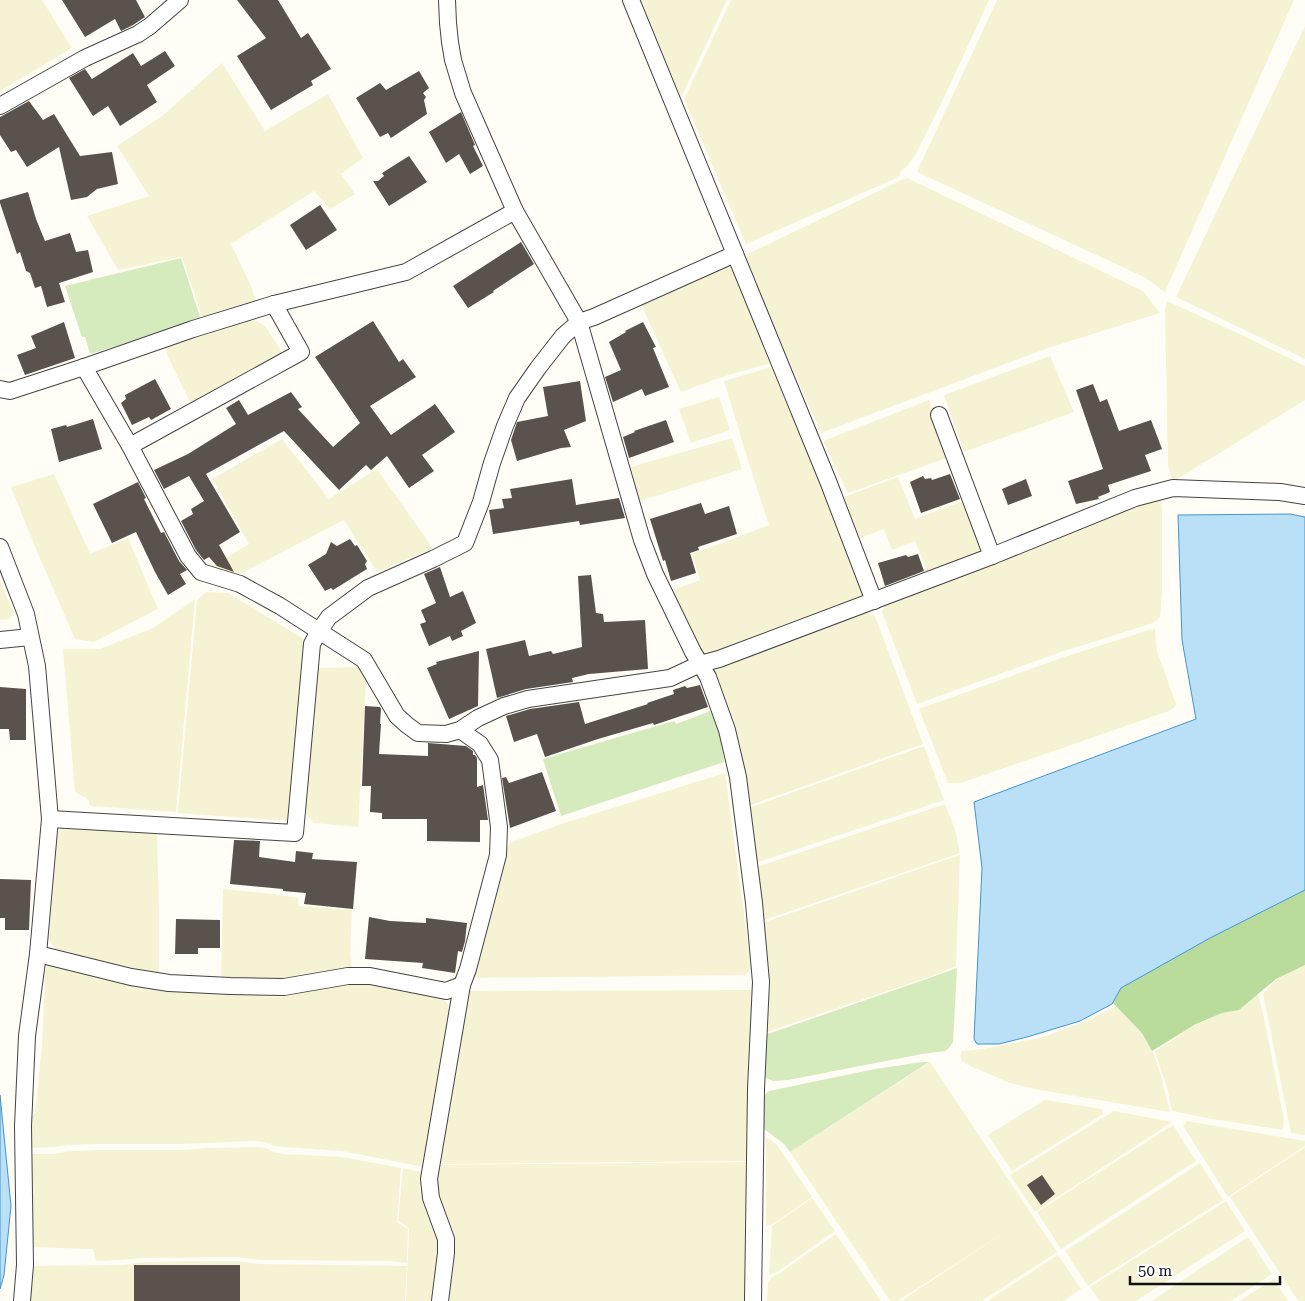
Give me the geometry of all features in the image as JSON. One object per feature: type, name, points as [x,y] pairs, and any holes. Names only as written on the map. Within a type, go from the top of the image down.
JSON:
[{"type":"street","points":[[447,0],[453,60],[463,93],[515,211],[579,322],[642,540],[655,574],[708,677],[727,730],[738,777],[754,903],[761,982],[756,1089],[752,1301]]},
{"type":"street","points":[[630,0],[828,481],[874,601]]},
{"type":"street","points":[[0,106],[85,58],[138,34],[150,26],[176,1]]},
{"type":"street","points":[[0,389],[10,391],[193,329],[274,304],[406,272],[515,211]]},
{"type":"street","points":[[50,819],[295,833],[312,644],[329,617],[368,588],[464,543],[481,502],[492,463],[517,398],[563,336],[579,322],[735,254]]},
{"type":"street","points":[[130,446],[301,352],[274,304]]},
{"type":"street","points":[[84,367],[130,446],[188,556],[201,572],[240,584],[280,606],[364,660],[397,716],[418,733],[446,734],[460,730],[478,718],[504,706],[528,699],[670,678],[700,664],[719,659],[992,556],[1135,498],[1173,488],[1280,492],[1305,496]]},
{"type":"street","points":[[939,415],[992,556]]},
{"type":"street","points":[[0,547],[26,614],[36,666],[50,819],[38,954],[26,1036],[23,1126],[25,1265],[22,1301]]},
{"type":"street","points":[[0,640],[30,636]]},
{"type":"street","points":[[440,1301],[446,1239],[431,1198],[429,1179],[462,985],[468,969],[498,855],[499,827],[490,760],[480,744],[460,730]]},
{"type":"street","points":[[38,954],[131,977],[169,983],[284,987],[348,976],[370,976],[446,991],[462,985]]},
{"type":"shaded area","points":[[0,0],[42,0],[72,48],[0,91]]},
{"type":"shaded area","points":[[640,0],[727,0],[681,98]]},
{"type":"shaded area","points":[[731,0],[989,0],[916,154],[902,170],[899,177],[746,244],[684,99]]},
{"type":"shaded area","points":[[997,0],[1294,0],[1165,292],[1144,277],[917,172]]},
{"type":"shaded area","points":[[1305,26],[1305,359],[1176,297]]},
{"type":"shaded area","points":[[222,63],[265,131],[328,94],[363,158],[341,174],[355,194],[330,209],[314,191],[231,244],[252,288],[256,303],[203,319],[182,257],[118,270],[87,216],[149,196],[117,146],[162,116]]},
{"type":"shaded area","points":[[907,178],[1143,291],[1160,313],[1048,348],[821,433],[749,269],[746,255]]},
{"type":"shaded area","points":[[724,262],[734,265],[775,362],[722,377],[681,392],[639,300]]},
{"type":"shaded area","points":[[1167,301],[1305,366],[1305,400],[1176,480],[1172,480],[1168,465],[1165,310]]},
{"type":"shaded area","points":[[250,321],[256,321],[265,326],[284,355],[195,403],[190,402],[168,357],[165,345]]},
{"type":"shaded area","points":[[1050,356],[1074,412],[964,452],[944,395]]},
{"type":"shaded area","points":[[777,365],[864,593],[862,600],[704,657],[686,622],[673,590],[700,580],[692,554],[769,525],[724,381]]},
{"type":"shaded area","points":[[719,397],[730,430],[691,443],[679,409]]},
{"type":"shaded area","points":[[929,400],[950,457],[848,493],[823,441]]},
{"type":"shaded area","points":[[732,438],[742,469],[640,501],[628,468]]},
{"type":"shaded area","points":[[282,439],[329,499],[377,469],[432,549],[377,572],[344,520],[234,577],[208,568],[249,544],[212,479]]},
{"type":"shaded area","points":[[54,474],[90,554],[128,538],[158,609],[94,642],[75,639],[11,487]]},
{"type":"shaded area","points":[[898,477],[915,519],[966,500],[985,553],[928,573],[915,541],[892,550],[884,529],[860,538],[844,497]]},
{"type":"shaded area","points":[[1155,498],[1161,500],[1162,508],[1162,594],[1160,617],[1153,623],[1058,653],[917,704],[882,612],[885,604]]},
{"type":"shaded area","points":[[0,582],[14,613],[9,619],[0,620]]},
{"type":"shaded area","points":[[206,592],[228,593],[304,639],[305,664],[291,821],[178,813],[197,600]]},
{"type":"shaded area","points":[[195,599],[176,812],[89,805],[89,801],[86,798],[75,792],[63,649],[100,649],[153,628]]},
{"type":"shaded area","points":[[866,612],[875,616],[923,744],[745,807],[714,678],[715,670],[720,665]]},
{"type":"shaded area","points":[[1155,628],[1157,651],[1176,704],[1175,707],[1169,711],[961,783],[948,783],[919,709],[1061,658]]},
{"type":"shaded area","points":[[357,667],[363,674],[366,682],[358,827],[314,823],[305,811],[316,668]]},
{"type":"shaded area","points":[[924,746],[944,800],[753,864],[746,809]]},
{"type":"shaded area","points":[[725,773],[751,969],[745,975],[476,978],[472,967],[509,843],[561,824]]},
{"type":"shaded area","points":[[945,804],[955,829],[960,853],[761,921],[754,868]]},
{"type":"shaded area","points":[[64,826],[157,833],[158,977],[60,953],[48,939],[57,834]]},
{"type":"shaded area","points":[[960,855],[956,966],[932,976],[764,1033],[762,923]]},
{"type":"shaded area","points":[[223,889],[298,898],[299,906],[352,910],[350,955],[352,970],[302,981],[221,981]]},
{"type":"shaded area","points":[[48,964],[175,990],[281,997],[350,983],[371,984],[442,998],[450,1010],[424,1167],[342,1151],[273,1146],[265,1142],[255,1141],[183,1144],[97,1144],[27,1148],[27,1123],[35,1113],[42,1046],[45,972]]},
{"type":"shaded area","points":[[1305,965],[1305,1135],[1291,1133],[1263,994],[1277,979]]},
{"type":"shaded area","points":[[753,990],[749,1161],[436,1164],[466,991]]},
{"type":"shaded area","points":[[1258,994],[1284,1120],[1283,1130],[1172,1111],[1155,1051],[1197,1024],[1222,1013],[1239,1010]]},
{"type":"shaded area","points":[[1116,1006],[1143,1033],[1153,1051],[1170,1112],[1040,1090],[1010,1083],[968,1065],[962,1061],[960,1056],[962,1051],[983,1049],[1043,1037],[1089,1020]]},
{"type":"shaded area","points":[[930,1062],[1057,1252],[982,1301],[901,1301],[1008,1230],[898,1301],[890,1301],[790,1152]]},
{"type":"shaded area","points":[[1045,1100],[1102,1109],[1103,1114],[1012,1171],[988,1135]]},
{"type":"shaded area","points":[[1114,1111],[1172,1122],[1035,1212],[1010,1175]]},
{"type":"shaded area","points":[[1187,1121],[1305,1141],[1305,1146],[1228,1197],[1183,1126]]},
{"type":"shaded area","points":[[1173,1125],[1196,1161],[1061,1249],[1037,1212]]},
{"type":"shaded area","points":[[766,1138],[777,1145],[812,1197],[766,1227]]},
{"type":"shaded area","points":[[1305,1147],[1305,1301],[1298,1301],[1230,1197]]},
{"type":"shaded area","points":[[266,1148],[273,1152],[284,1154],[342,1157],[401,1168],[397,1222],[408,1229],[407,1263],[388,1261],[258,1260],[238,1257],[143,1258],[96,1261],[93,1249],[31,1247],[27,1154],[54,1154],[69,1151],[97,1150],[183,1150]]},
{"type":"shaded area","points":[[749,1162],[749,1301],[444,1301],[436,1165]]},
{"type":"shaded area","points":[[1200,1163],[1223,1200],[1088,1286],[1065,1251]]},
{"type":"shaded area","points":[[403,1168],[422,1172],[421,1197],[438,1240],[439,1250],[432,1301],[406,1301],[409,1228],[398,1221]]},
{"type":"shaded area","points":[[812,1198],[835,1231],[777,1272],[769,1275],[772,1226]]},
{"type":"shaded area","points":[[1226,1201],[1245,1231],[1136,1301],[1100,1301],[1090,1287]]},
{"type":"shaded area","points":[[836,1234],[881,1301],[767,1301],[768,1282],[771,1278]]},
{"type":"shaded area","points":[[1248,1237],[1272,1274],[1231,1301],[1151,1301]]},
{"type":"shaded area","points":[[1058,1255],[1081,1289],[1063,1301],[987,1301]]},
{"type":"shaded area","points":[[187,1261],[407,1266],[405,1301],[29,1301],[32,1266],[122,1265],[144,1262]]},
{"type":"shaded area","points":[[1274,1279],[1288,1301],[1239,1301]]},
{"type":"green space","points":[[181,258],[201,320],[90,354],[85,337],[82,337],[65,286]]},
{"type":"green space","points":[[713,710],[722,744],[724,762],[561,816],[543,759],[674,721],[676,724]]},
{"type":"green space","points":[[1305,890],[1305,965],[1276,979],[1239,1010],[1222,1013],[1196,1024],[1152,1051],[1142,1033],[1113,1003],[1121,988],[1210,938]]},
{"type":"green space","points":[[957,968],[953,1042],[945,1051],[788,1080],[773,1081],[766,1078],[763,1072],[765,1035]]},
{"type":"green space","points":[[929,1062],[790,1152],[784,1144],[760,1126],[761,1098],[769,1091],[875,1069]]},
{"type":"water","points":[[1290,514],[1305,517],[1305,890],[1210,938],[1121,988],[1112,1004],[1080,1021],[999,1044],[977,1044],[974,1039],[982,868],[974,802],[1196,719],[1182,640],[1178,515]]},
{"type":"water","points":[[0,1095],[11,1206],[4,1275],[0,1289]]},
{"type":"building","points":[[62,0],[136,0],[145,17],[121,31],[115,19],[85,37]]},
{"type":"building","points":[[237,0],[278,0],[301,38],[308,33],[331,69],[311,81],[313,85],[271,110],[237,56],[266,38]]},
{"type":"building","points":[[165,51],[175,66],[147,85],[157,102],[120,126],[108,106],[93,116],[69,78],[85,69],[92,79],[133,53],[141,66]]},
{"type":"building","points":[[419,71],[429,88],[423,93],[426,97],[424,100],[427,114],[391,138],[388,133],[380,137],[356,98],[380,83],[386,90]]},
{"type":"building","points":[[29,101],[43,120],[54,114],[80,156],[112,152],[118,184],[97,189],[87,197],[71,200],[59,147],[27,167],[16,150],[11,152],[0,135],[0,117]]},
{"type":"building","points":[[461,112],[475,145],[473,146],[483,166],[470,174],[459,154],[446,163],[429,132]]},
{"type":"building","points":[[409,156],[427,182],[389,206],[373,181],[378,181],[384,176],[382,173]]},
{"type":"building","points":[[28,192],[45,241],[70,233],[76,252],[88,250],[93,272],[59,283],[65,302],[47,307],[41,286],[35,288],[30,273],[26,271],[20,252],[17,254],[0,203],[0,200]]},
{"type":"building","points":[[320,205],[337,230],[306,250],[290,225]]},
{"type":"building","points":[[521,242],[534,264],[468,308],[453,286]]},
{"type":"building","points":[[373,321],[399,362],[403,359],[416,377],[370,406],[391,435],[435,404],[455,432],[422,455],[434,471],[409,488],[387,456],[371,470],[366,465],[339,490],[284,431],[206,474],[240,532],[219,545],[234,572],[217,566],[209,557],[204,560],[196,550],[181,521],[193,514],[191,509],[204,501],[189,476],[164,489],[154,470],[188,454],[236,424],[226,408],[239,400],[248,415],[291,392],[302,407],[298,409],[333,447],[360,423],[315,357]]},
{"type":"building","points":[[64,322],[75,358],[25,375],[17,355],[36,348],[31,336]]},
{"type":"building","points":[[643,322],[656,347],[653,348],[669,387],[645,396],[642,389],[613,402],[605,377],[621,370],[609,342]]},
{"type":"building","points":[[155,379],[171,409],[151,420],[149,417],[132,425],[121,403],[126,399],[125,395]]},
{"type":"building","points":[[580,381],[586,421],[564,430],[571,447],[561,448],[517,461],[511,440],[517,422],[548,416],[543,387]]},
{"type":"building","points":[[1093,384],[1100,402],[1107,399],[1119,431],[1151,420],[1162,449],[1145,455],[1151,471],[1108,485],[1110,492],[1098,497],[1099,499],[1076,504],[1068,481],[1103,469],[1076,390]]},
{"type":"building","points":[[93,419],[102,449],[59,462],[51,429],[66,425],[67,427]]},
{"type":"building","points":[[666,420],[674,442],[629,458],[623,437],[634,431]]},
{"type":"building","points":[[950,474],[960,499],[921,513],[910,482],[923,476],[925,479],[931,478],[932,480]]},
{"type":"building","points":[[572,479],[576,505],[619,498],[625,518],[580,525],[579,521],[493,534],[489,510],[504,508],[502,499],[512,498],[510,489]]},
{"type":"building","points":[[1026,479],[1032,496],[1008,505],[1002,489]]},
{"type":"building","points":[[138,482],[146,498],[144,499],[161,533],[164,532],[179,561],[187,570],[180,574],[186,584],[168,595],[136,532],[112,543],[93,504]]},
{"type":"building","points":[[701,503],[705,514],[729,506],[737,534],[698,547],[699,550],[690,553],[696,573],[671,581],[650,519]]},
{"type":"building","points":[[350,539],[355,546],[357,545],[367,561],[365,564],[367,569],[333,590],[331,588],[325,591],[308,565],[326,554],[331,542],[337,546]]},
{"type":"building","points":[[918,554],[924,571],[885,586],[878,563],[906,555],[908,557]]},
{"type":"building","points":[[440,567],[450,597],[463,591],[476,623],[461,631],[463,636],[452,641],[450,636],[429,646],[420,624],[426,622],[421,610],[436,603],[424,574]]},
{"type":"building","points":[[591,575],[596,613],[603,614],[604,622],[645,620],[648,669],[589,674],[572,678],[573,682],[526,689],[497,698],[486,649],[525,640],[529,656],[551,651],[553,654],[582,647],[578,576]]},
{"type":"building","points":[[479,651],[478,706],[449,719],[427,668],[437,664],[436,662]]},
{"type":"building","points":[[700,685],[708,707],[654,725],[653,723],[598,739],[545,757],[537,734],[514,742],[506,716],[530,709],[579,702],[585,724],[674,694],[673,690],[685,686],[687,688]]},
{"type":"building","points":[[0,687],[26,689],[26,740],[10,740],[9,729],[0,729]]},
{"type":"building","points":[[365,706],[380,707],[381,709],[379,754],[428,756],[428,743],[466,746],[473,751],[473,755],[477,758],[477,787],[483,785],[488,820],[480,820],[480,842],[427,841],[427,819],[382,819],[382,813],[370,812],[371,786],[362,786]]},
{"type":"building","points":[[542,772],[556,811],[510,828],[502,778],[506,777],[509,783]]},
{"type":"building","points":[[234,840],[260,841],[259,857],[295,862],[296,851],[313,853],[312,859],[357,862],[353,909],[304,904],[306,893],[230,884]]},
{"type":"building","points":[[0,879],[31,880],[29,930],[5,930],[5,918],[0,918]]},
{"type":"building","points":[[369,917],[390,921],[426,923],[426,918],[467,923],[465,941],[462,952],[458,951],[455,973],[422,968],[423,963],[365,959]]},
{"type":"building","points":[[176,919],[220,920],[220,948],[198,948],[198,954],[175,954]]},
{"type":"building","points":[[1042,1175],[1055,1194],[1041,1205],[1027,1185]]},
{"type":"building","points":[[134,1265],[240,1265],[240,1301],[134,1301]]}]
